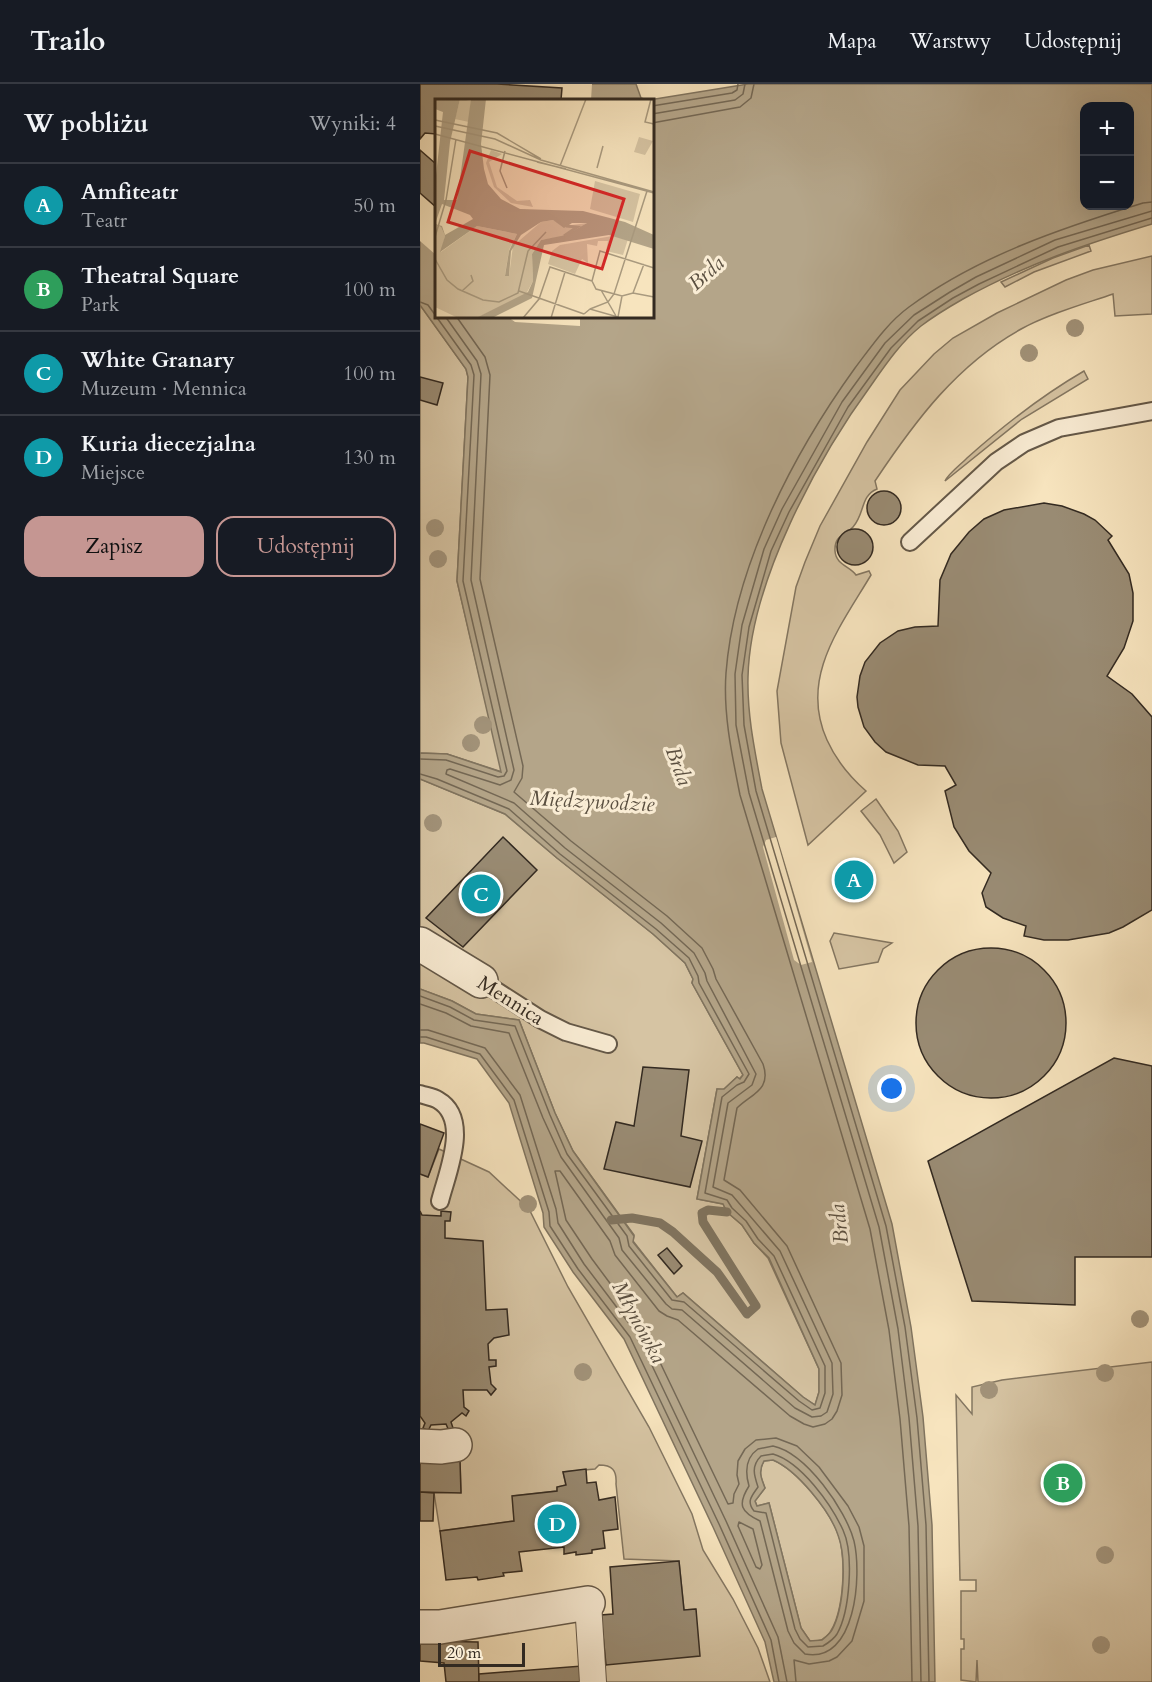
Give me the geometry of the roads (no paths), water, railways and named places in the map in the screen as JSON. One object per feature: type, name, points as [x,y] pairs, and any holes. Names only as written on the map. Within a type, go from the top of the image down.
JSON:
[{"type":"street","name":"Mennica","points":[[420,944],[481,981]]},
{"type":"street","points":[[420,1446],[455,1445]]},
{"type":"street","points":[[420,1627],[440,1627],[588,1602],[593,1682]]},
{"type":"lane","points":[[910,542],[996,462],[1024,443],[1059,428],[1152,411]]},
{"type":"lane","name":"Mennica","points":[[481,981],[549,1024],[566,1032],[608,1044]]},
{"type":"lane","points":[[420,1094],[439,1100],[449,1111],[456,1126],[454,1147],[440,1201]]},
{"type":"water","points":[[571,84],[636,84],[641,98],[644,99],[568,99]]},
{"type":"water","points":[[748,84],[1152,84],[1152,224],[1079,248],[1009,276],[947,308],[907,339],[888,361],[851,414],[809,485],[774,563],[760,602],[752,640],[748,677],[749,705],[762,789],[892,1224],[911,1327],[923,1417],[932,1525],[935,1682],[774,1682],[765,1642],[624,1339],[573,1272],[544,1227],[543,1213],[509,1103],[477,1059],[420,1043],[420,989],[452,1001],[476,1014],[519,1020],[555,1113],[573,1151],[634,1236],[633,1242],[677,1297],[683,1293],[815,1405],[819,1392],[819,1369],[769,1258],[754,1243],[742,1225],[727,1212],[723,1204],[697,1199],[717,1089],[724,1089],[737,1077],[740,1079],[743,1075],[692,983],[693,979],[685,963],[653,934],[505,814],[420,779],[420,753],[447,754],[501,772],[457,581],[468,377],[466,369],[420,305],[420,226],[435,239],[435,318],[654,318],[654,99]],"holes":[[[773,1460],[792,1473],[820,1503],[834,1525],[841,1545],[842,1597],[832,1630],[822,1640],[810,1641],[801,1628],[769,1503],[757,1506],[755,1501],[765,1488],[761,1474],[764,1461]]]},
{"type":"waterway","points":[[611,1220],[632,1218],[660,1223],[717,1272],[747,1314],[756,1306],[703,1222],[702,1213],[708,1210],[727,1212]]},
{"type":"place","name":"Amfiteatr","points":[[854,880]]},
{"type":"place","name":"White Granary","points":[[481,894]]},
{"type":"place","name":"Theatral Square","points":[[1063,1483]]},
{"type":"place","name":"Kuria diecezjalna","points":[[557,1524]]},
{"type":"water label","name":"Brda","points":[[706,273]]},
{"type":"water label","name":"Brda","points":[[679,766]]},
{"type":"water label","name":"Międzywodzie","points":[[592,801]]},
{"type":"water label","name":"Brda","points":[[839,1224]]},
{"type":"water label","name":"Młynówka","points":[[639,1322]]}]
